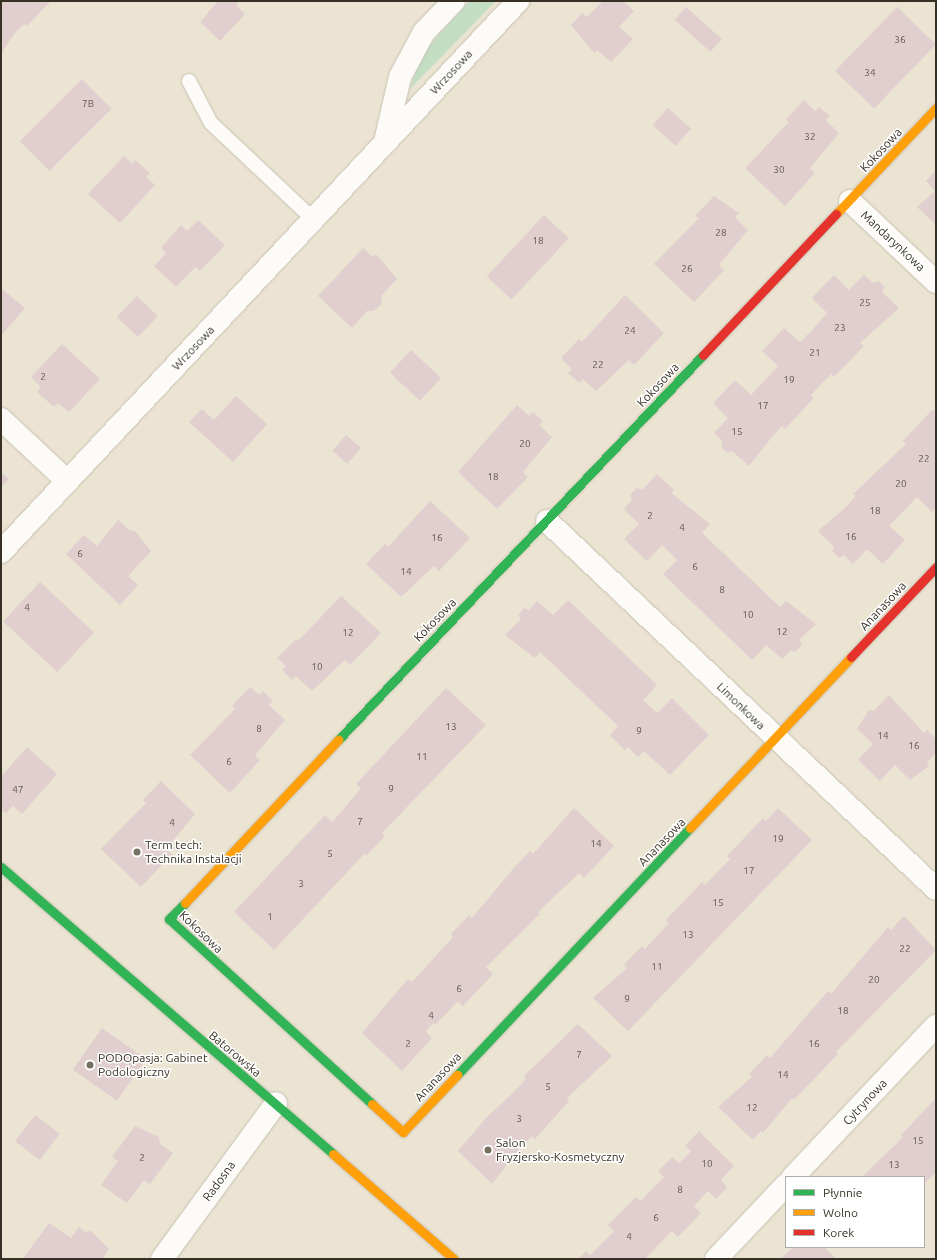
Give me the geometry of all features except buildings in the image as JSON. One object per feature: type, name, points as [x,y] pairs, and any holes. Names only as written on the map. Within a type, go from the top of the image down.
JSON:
[{"type":"street","name":"Wrzosowa","points":[[385,143],[400,77],[424,32],[454,1]]},
{"type":"street","name":"Wrzosowa","points":[[1,552],[518,1]]},
{"type":"street","name":"Kokosowa","points":[[403,1132],[168,919],[547,521],[936,108]]},
{"type":"street","name":"Mandarynkowa","points":[[850,201],[936,282]]},
{"type":"street","points":[[1,419],[67,481]]},
{"type":"street","name":"Limonkowa","points":[[547,521],[936,889]]},
{"type":"street","name":"Ananasowa","points":[[403,1132],[776,739],[936,567]]},
{"type":"street","name":"Batorowska","points":[[1,866],[454,1259]]},
{"type":"street","name":"Cytrynowa","points":[[794,1176],[936,1026]]},
{"type":"street","name":"Radosna","points":[[162,1259],[276,1103]]},
{"type":"street","points":[[716,1259],[785,1186]]},
{"type":"lane","points":[[189,81],[212,123],[314,220]]},
{"type":"green space","points":[[469,1],[496,1],[410,89],[422,54]]},
{"type":"traffic: fast","points":[[338,740],[703,355]]},
{"type":"traffic: fast","points":[[457,1075],[690,828]]},
{"type":"traffic: fast","points":[[1,867],[333,1154]]},
{"type":"traffic: fast","points":[[185,903],[169,919],[372,1104]]},
{"type":"traffic: slow","points":[[836,214],[936,108]]},
{"type":"traffic: slow","points":[[690,828],[851,657]]},
{"type":"traffic: slow","points":[[185,903],[338,740]]},
{"type":"traffic: slow","points":[[372,1104],[403,1132],[457,1075]]},
{"type":"traffic: slow","points":[[333,1154],[454,1259]]},
{"type":"traffic: jam","points":[[703,355],[836,214]]},
{"type":"traffic: jam","points":[[851,657],[936,567]]},
{"type":"place","name":"Term tech: Technika Instalacji","points":[[137,852]]},
{"type":"place","name":"PODOpasja: Gabinet Podologiczny","points":[[90,1065]]},
{"type":"place","name":"Salon Fryzjersko-Kosmetyczny","points":[[488,1150]]}]
